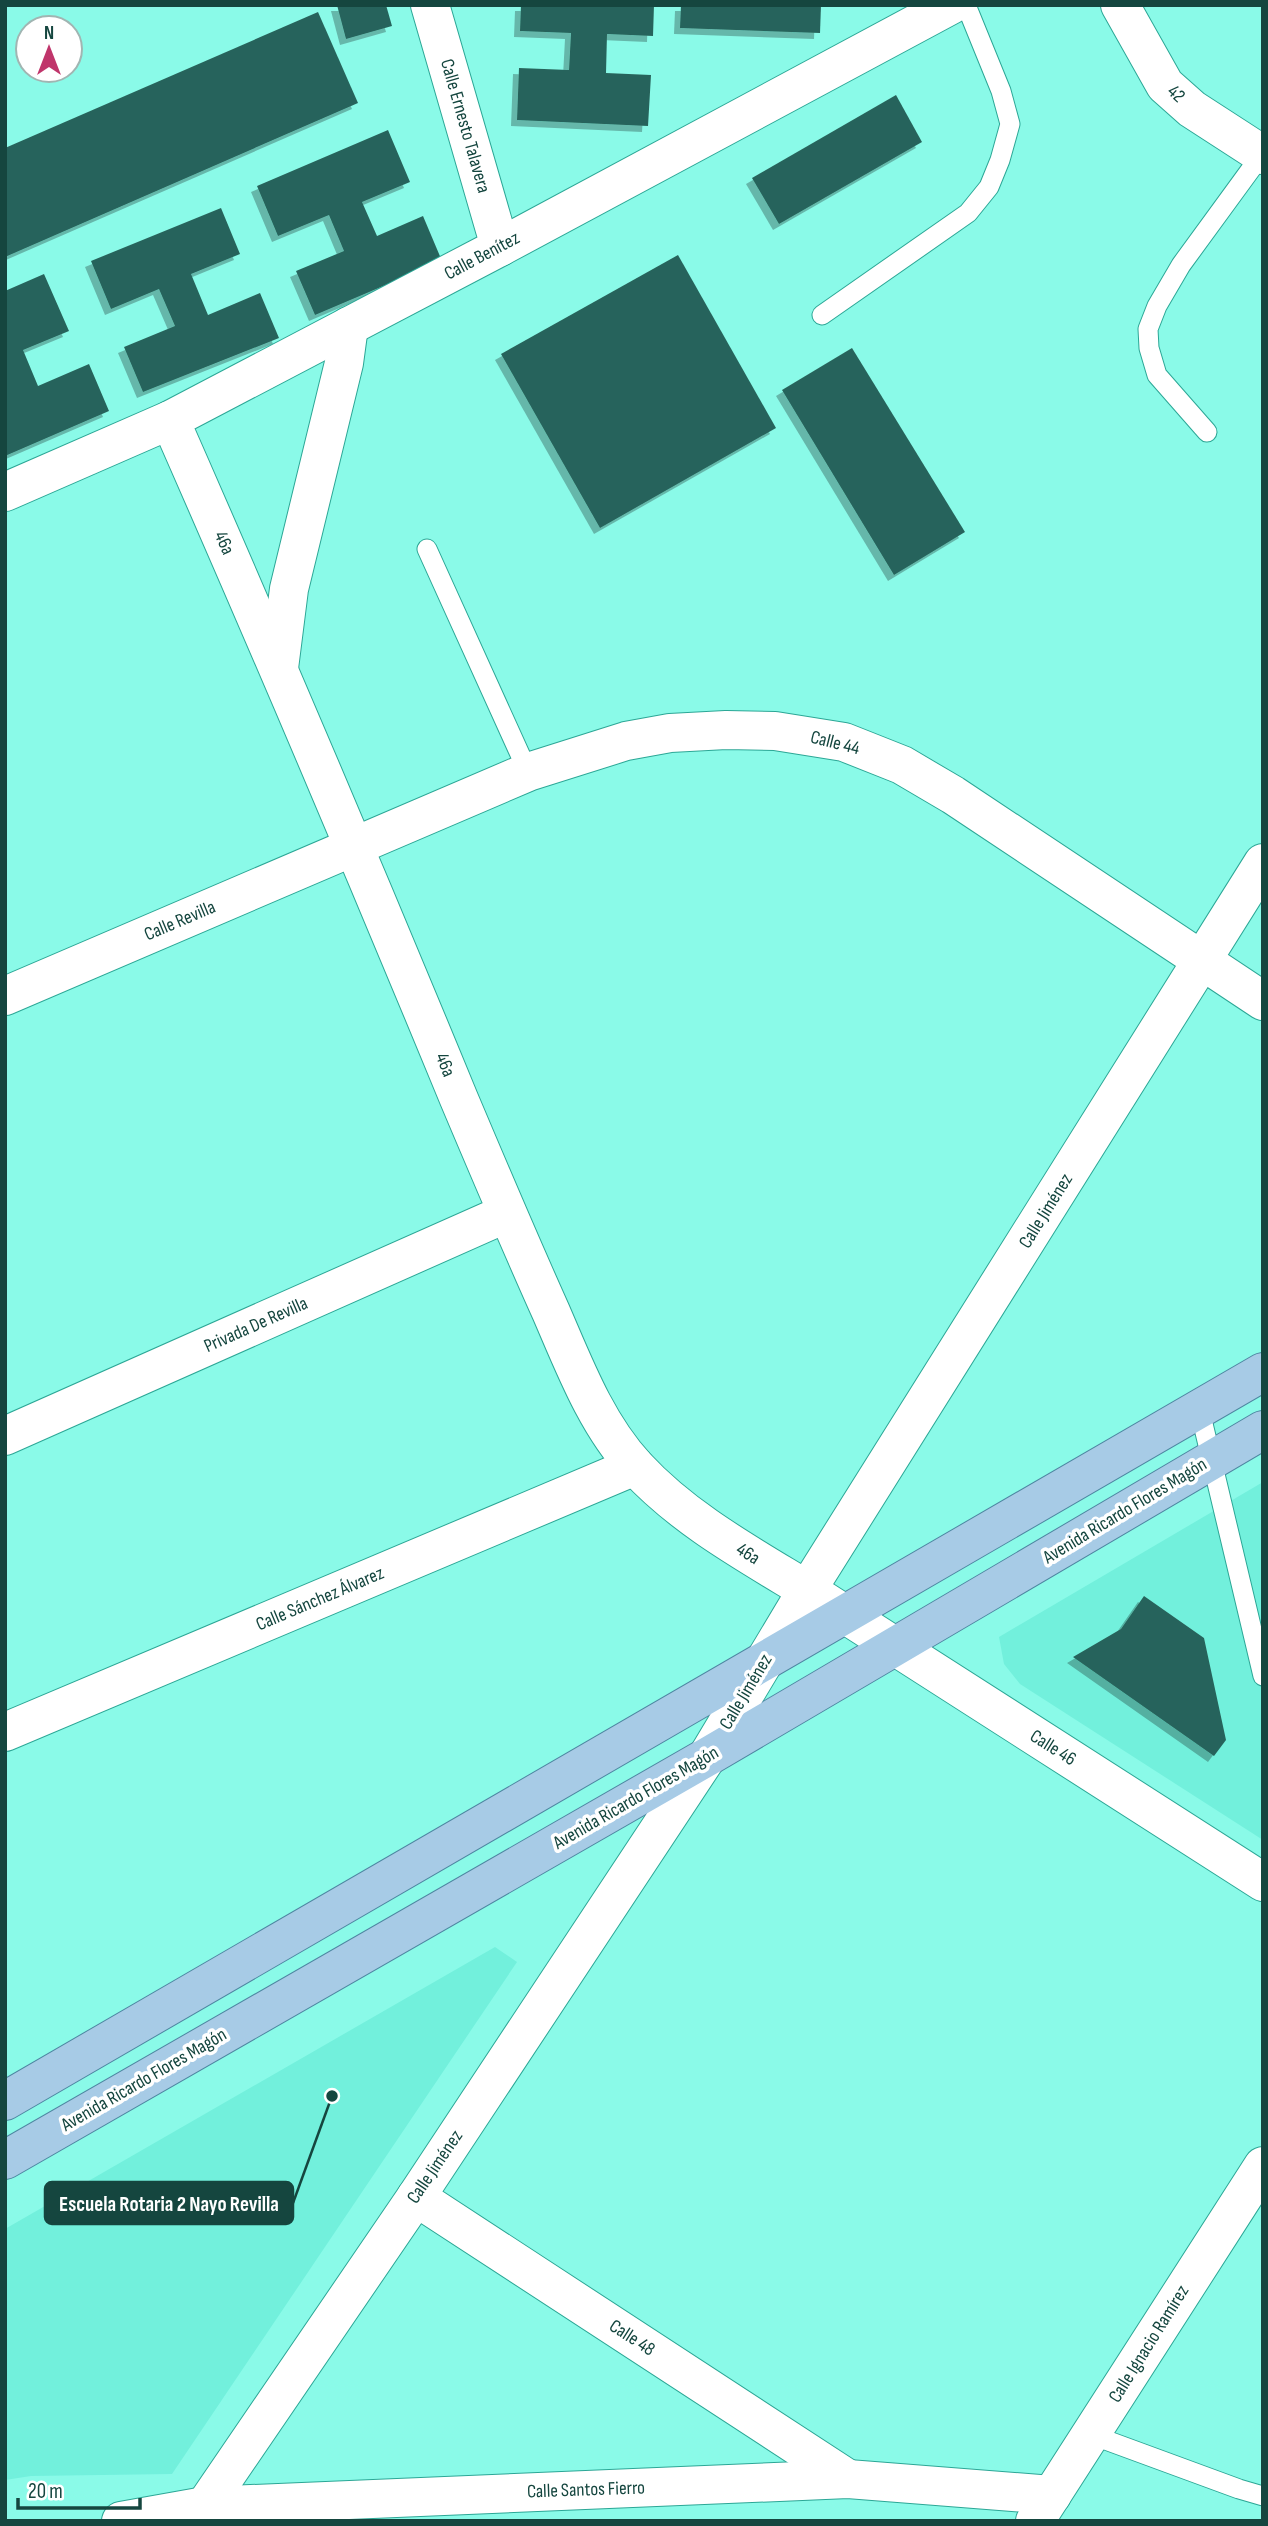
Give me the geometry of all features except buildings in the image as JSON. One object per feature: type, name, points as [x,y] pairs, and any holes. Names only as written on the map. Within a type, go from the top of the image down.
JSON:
[{"type":"main road","points":[[5,2101],[1263,1373]]},
{"type":"main road","name":"Avenida Ricardo Flores Magón","points":[[5,2160],[895,1648],[1263,1430]]},
{"type":"street","name":"Calle Ernesto Talavera","points":[[430,5],[500,247]]},
{"type":"street","name":"Calle Benítez","points":[[5,492],[170,420],[951,5]]},
{"type":"street","name":"42","points":[[1120,5],[1166,85],[1192,109],[1262,154]]},
{"type":"street","points":[[279,668],[289,589],[344,363],[349,326]]},
{"type":"street","name":"46a","points":[[170,420],[355,845],[507,1213],[594,1406],[635,1466],[688,1514],[843,1615]]},
{"type":"street","name":"Calle 44","points":[[355,845],[527,772],[626,741],[670,733],[726,730],[775,731],[844,742],[902,765],[953,794],[1263,1001]]},
{"type":"street","name":"Calle Revilla","points":[[5,996],[355,845]]},
{"type":"street","name":"Calle Jiménez","points":[[205,2506],[416,2197],[707,1757],[807,1590],[1263,863]]},
{"type":"street","name":"Privada De Revilla","points":[[5,1436],[507,1213]]},
{"type":"street","name":"Calle Sánchez Álvarez","points":[[5,1732],[635,1466]]},
{"type":"street","name":"Calle 46","points":[[843,1615],[1263,1882]]},
{"type":"street","name":"Calle Ignacio Ramírez","points":[[1043,2508],[1263,2166]]},
{"type":"street","name":"Calle 48","points":[[416,2197],[848,2479]]},
{"type":"street","name":"Calle Santos Fierro","points":[[121,2521],[205,2506],[848,2479],[1043,2508]]},
{"type":"lane","points":[[822,315],[968,213],[989,187],[1010,124],[1001,91],[966,5]]},
{"type":"lane","points":[[1207,432],[1157,375],[1149,348],[1148,329],[1157,306],[1181,265],[1262,154]]},
{"type":"lane","points":[[427,549],[527,772]]},
{"type":"lane","points":[[1199,1408],[1263,1676]]},
{"type":"lane","points":[[1092,2435],[1239,2490],[1263,2496]]},
{"type":"shaded area","points":[[1263,1482],[1263,1840],[1020,1684],[1004,1664],[999,1637]]},
{"type":"shaded area","points":[[495,1947],[517,1962],[172,2474],[31,2476],[5,2480],[5,2229]]},
{"type":"place","name":"Escuela Rotaria 2 Nayo Revilla","points":[[332,2096]]}]
